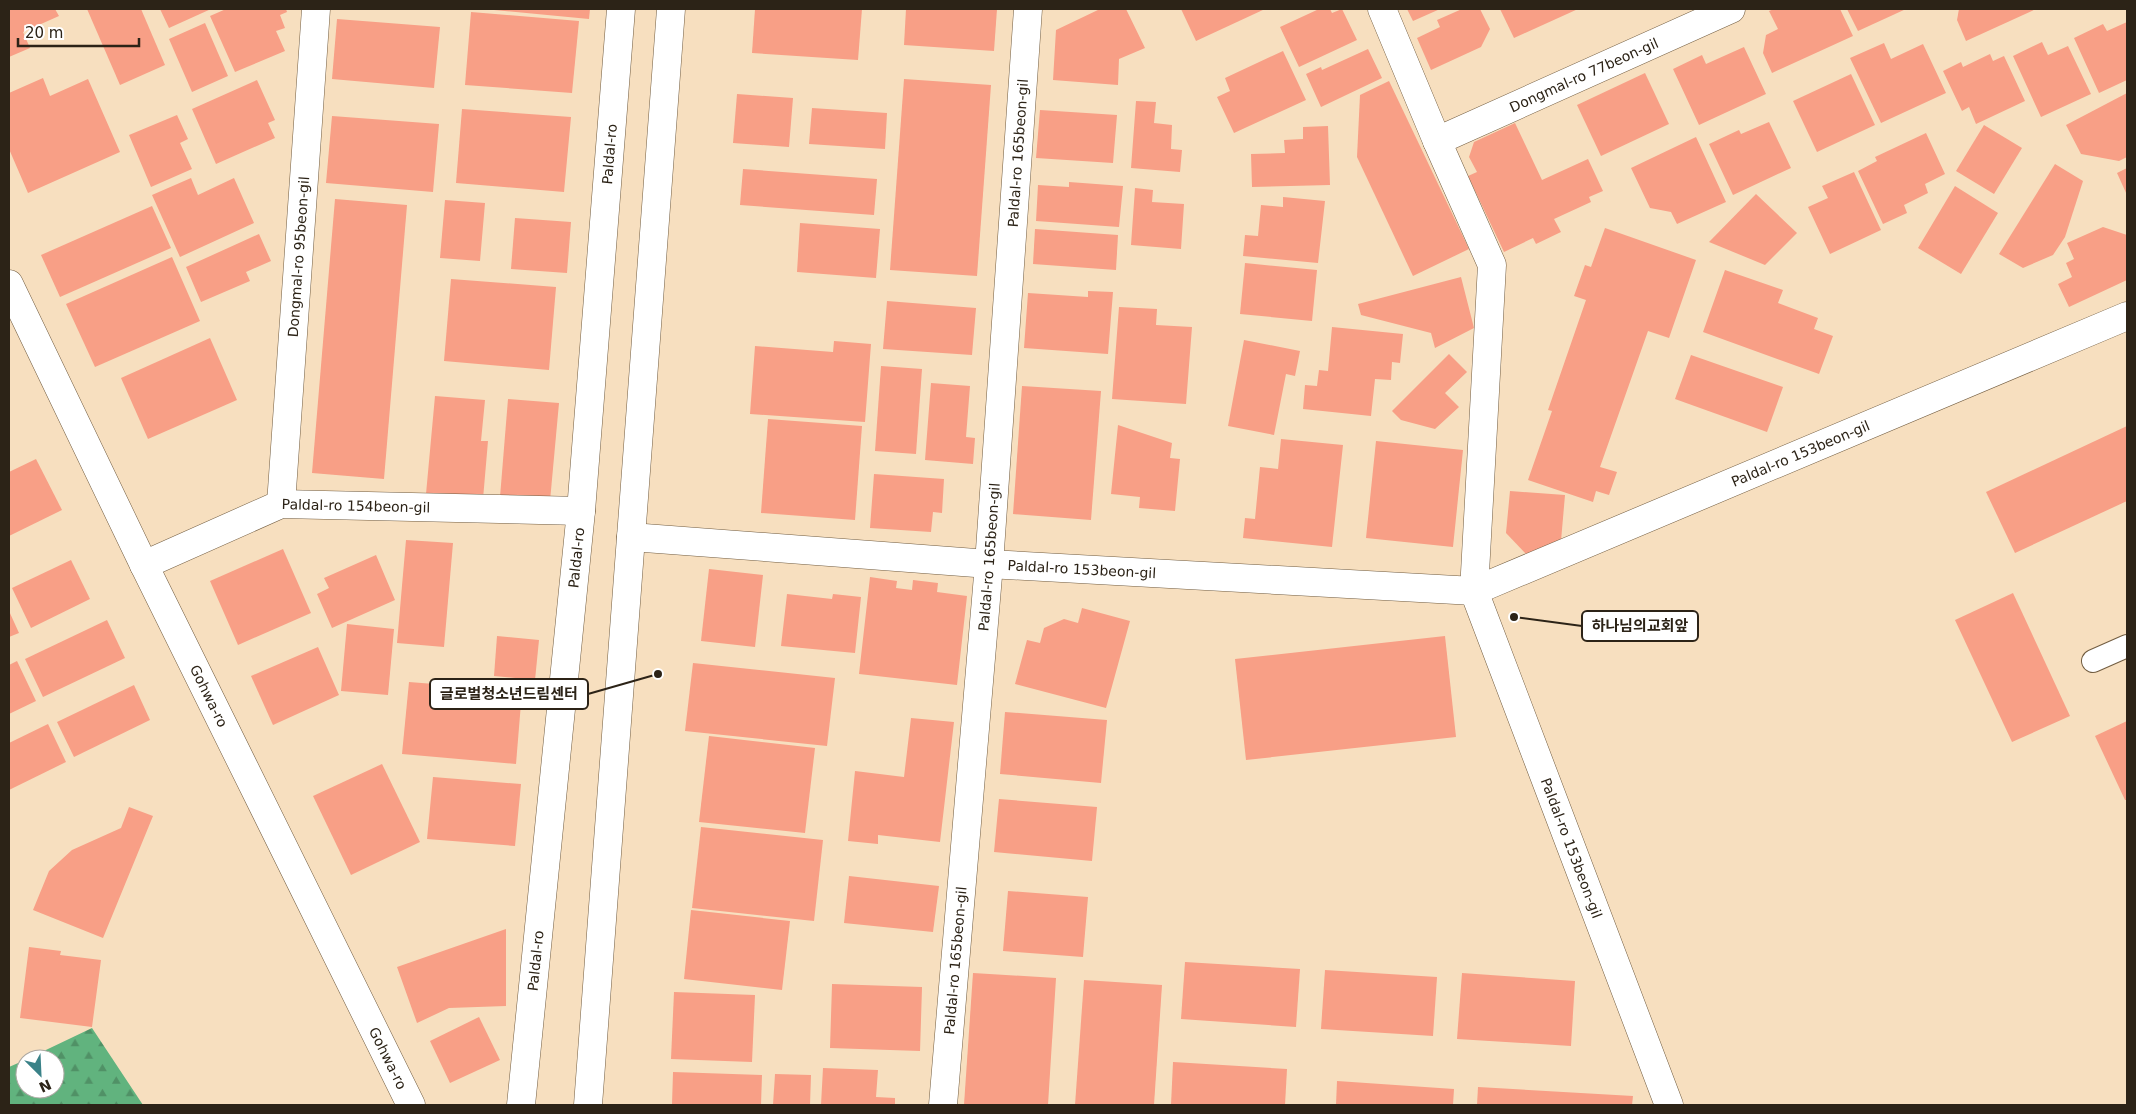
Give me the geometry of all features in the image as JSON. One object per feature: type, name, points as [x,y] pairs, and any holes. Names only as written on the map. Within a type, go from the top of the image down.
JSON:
[{"type":"street","name":"Dongmal-ro 95beon-gil","points":[[280,504],[316,9]]},
{"type":"street","name":"Paldal-ro","points":[[521,1105],[581,512],[621,9]]},
{"type":"street","points":[[588,1105],[671,9]]},
{"type":"street","name":"Paldal-ro 165beon-gil","points":[[943,1105],[989,564],[1028,9]]},
{"type":"street","name":"Paldal-ro 153beon-gil","points":[[1382,9],[1437,141],[1492,265],[1474,591],[1668,1105]]},
{"type":"street","name":"Dongmal-ro 77beon-gil","points":[[1437,141],[1731,9]]},
{"type":"street","name":"Gohwa-ro","points":[[9,284],[144,565],[411,1105]]},
{"type":"street","name":"Paldal-ro 153beon-gil","points":[[631,537],[989,564],[1474,591],[2127,316]]},
{"type":"street","name":"Paldal-ro 154beon-gil","points":[[144,565],[280,504],[581,512]]},
{"type":"lane","points":[[2093,661],[2127,646]]},
{"type":"green space","points":[[92,1028],[143,1105],[9,1105],[9,1067],[15,1064],[15,1099],[65,1099],[65,1049],[48,1049]]},
{"type":"building","points":[[9,9],[55,9],[59,16],[23,32],[30,48],[9,57]]},
{"type":"building","points":[[87,9],[141,9],[165,65],[120,85]]},
{"type":"building","points":[[160,9],[211,9],[169,28]]},
{"type":"building","points":[[226,9],[286,9],[287,12],[280,15],[285,28],[276,31],[285,51],[235,72],[210,16]]},
{"type":"building","points":[[483,9],[590,9],[589,19]]},
{"type":"building","points":[[755,9],[862,9],[858,60],[752,53]]},
{"type":"building","points":[[906,9],[997,9],[994,51],[904,45]]},
{"type":"building","points":[[1100,9],[1126,9],[1145,48],[1119,59],[1118,85],[1053,80],[1056,30]]},
{"type":"building","points":[[1181,9],[1265,9],[1196,41]]},
{"type":"building","points":[[1319,9],[1330,9],[1332,13],[1342,9],[1357,40],[1299,67],[1280,27]]},
{"type":"building","points":[[1407,9],[1440,9],[1413,21]]},
{"type":"building","points":[[1462,9],[1480,9],[1490,29],[1481,47],[1431,70],[1417,38],[1440,27],[1437,20]]},
{"type":"building","points":[[1500,9],[1578,9],[1514,38]]},
{"type":"building","points":[[1774,9],[1840,9],[1853,36],[1772,73],[1763,53],[1766,35],[1778,29],[1769,11]]},
{"type":"building","points":[[1847,9],[1906,9],[1858,31]]},
{"type":"building","points":[[1959,9],[2036,9],[1966,41],[1957,20]]},
{"type":"building","points":[[471,12],[579,21],[572,93],[465,85]]},
{"type":"building","points":[[337,19],[440,27],[434,88],[332,79]]},
{"type":"building","points":[[2127,22],[2127,80],[2099,93],[2074,38],[2103,24],[2107,31]]},
{"type":"building","points":[[205,23],[228,76],[192,92],[169,39]]},
{"type":"building","points":[[2042,42],[2048,55],[2068,46],[2091,94],[2041,117],[2013,56]]},
{"type":"building","points":[[1884,43],[1891,59],[1923,44],[1946,93],[1881,123],[1850,58]]},
{"type":"building","points":[[1744,47],[1766,94],[1699,125],[1673,69],[1702,55],[1706,64]]},
{"type":"building","points":[[1368,49],[1382,78],[1321,107],[1306,74],[1321,67],[1322,70]]},
{"type":"building","points":[[1283,51],[1306,100],[1234,133],[1217,97],[1230,91],[1225,78]]},
{"type":"building","points":[[1990,54],[1993,61],[2004,56],[2025,101],[1976,124],[1969,107],[1962,111],[1943,71],[1961,62],[1963,67]]},
{"type":"building","points":[[1645,73],[1669,124],[1601,156],[1577,105]]},
{"type":"building","points":[[1851,74],[1875,125],[1817,152],[1793,101]]},
{"type":"building","points":[[43,78],[50,96],[88,79],[120,152],[28,193],[9,149],[9,93]]},
{"type":"building","points":[[904,79],[991,85],[977,276],[890,270]]},
{"type":"building","points":[[257,80],[275,120],[268,123],[275,138],[216,164],[192,109]]},
{"type":"building","points":[[1389,81],[1469,249],[1413,276],[1357,157],[1360,95]]},
{"type":"building","points":[[2127,93],[2127,157],[2119,161],[2081,154],[2066,125]]},
{"type":"building","points":[[737,94],[793,98],[789,147],[733,143]]},
{"type":"building","points":[[1136,101],[1156,102],[1154,123],[1172,125],[1171,149],[1182,150],[1180,172],[1131,168]]},
{"type":"building","points":[[812,108],[887,113],[885,149],[809,144]]},
{"type":"building","points":[[462,109],[571,117],[564,192],[456,183]]},
{"type":"building","points":[[1040,110],[1117,115],[1113,163],[1036,158]]},
{"type":"building","points":[[177,115],[188,139],[180,143],[192,169],[151,187],[129,135]]},
{"type":"building","points":[[332,116],[439,124],[433,192],[326,183]]},
{"type":"building","points":[[1769,122],[1791,168],[1733,195],[1709,144],[1739,130],[1741,134]]},
{"type":"building","points":[[1515,123],[1542,180],[1588,159],[1603,191],[1589,197],[1591,202],[1554,219],[1561,232],[1536,244],[1533,238],[1504,252],[1468,176],[1477,172],[1469,157],[1474,142]]},
{"type":"building","points":[[1984,125],[2022,148],[1994,194],[1956,171]]},
{"type":"building","points":[[1328,126],[1330,185],[1252,187],[1251,154],[1285,153],[1284,140],[1303,139],[1303,127]]},
{"type":"building","points":[[1926,133],[1945,174],[1925,184],[1928,193],[1904,205],[1907,213],[1883,224],[1858,171],[1877,161],[1875,157]]},
{"type":"building","points":[[1696,137],[1726,202],[1677,224],[1671,212],[1650,208],[1631,168]]},
{"type":"building","points":[[2055,164],[2083,181],[2065,237],[2053,255],[2023,268],[1999,254]]},
{"type":"building","points":[[2127,168],[2127,195],[2117,173]]},
{"type":"building","points":[[743,169],[877,179],[874,215],[740,205]]},
{"type":"building","points":[[1854,172],[1881,230],[1830,254],[1808,207],[1828,198],[1822,186]]},
{"type":"building","points":[[191,178],[198,195],[234,178],[254,223],[180,257],[152,195]]},
{"type":"building","points":[[1069,182],[1123,186],[1119,227],[1036,221],[1038,185],[1069,187]]},
{"type":"building","points":[[1955,186],[1998,213],[1961,274],[1918,248]]},
{"type":"building","points":[[1135,188],[1153,190],[1152,202],[1184,204],[1181,249],[1131,245]]},
{"type":"building","points":[[1756,194],[1797,233],[1765,265],[1709,242]]},
{"type":"building","points":[[1283,197],[1325,201],[1318,263],[1243,256],[1245,235],[1258,236],[1261,205],[1283,207]]},
{"type":"building","points":[[335,199],[407,205],[384,479],[312,473]]},
{"type":"building","points":[[445,200],[485,203],[480,261],[440,258]]},
{"type":"building","points":[[152,206],[171,248],[60,297],[41,255]]},
{"type":"building","points":[[515,218],[571,222],[567,273],[511,269]]},
{"type":"building","points":[[800,223],[880,229],[876,278],[797,272]]},
{"type":"building","points":[[2103,227],[2127,235],[2127,280],[2069,307],[2058,284],[2072,277],[2066,263],[2074,259],[2067,243]]},
{"type":"building","points":[[1605,228],[1696,260],[1669,338],[1648,331],[1600,467],[1617,472],[1609,495],[1596,491],[1593,502],[1528,480],[1552,411],[1548,410],[1586,300],[1574,296],[1585,265],[1591,267]]},
{"type":"building","points":[[1035,229],[1118,235],[1116,270],[1033,264]]},
{"type":"building","points":[[259,234],[271,261],[246,272],[250,281],[201,302],[186,267]]},
{"type":"building","points":[[172,257],[200,321],[95,367],[66,304]]},
{"type":"building","points":[[1245,263],[1317,270],[1312,321],[1240,314]]},
{"type":"building","points":[[1725,270],[1783,290],[1778,303],[1818,318],[1814,329],[1833,336],[1819,374],[1703,332]]},
{"type":"building","points":[[1461,277],[1474,328],[1435,348],[1431,333],[1361,315],[1358,304]]},
{"type":"building","points":[[451,279],[556,287],[549,370],[444,361]]},
{"type":"building","points":[[1088,291],[1113,292],[1108,354],[1024,348],[1028,293],[1088,297]]},
{"type":"building","points":[[887,301],[976,308],[972,355],[883,349]]},
{"type":"building","points":[[1119,307],[1157,309],[1156,325],[1192,327],[1186,404],[1112,399]]},
{"type":"building","points":[[1332,327],[1403,334],[1400,363],[1392,362],[1391,380],[1375,379],[1371,416],[1303,409],[1305,385],[1317,386],[1319,370],[1328,371]]},
{"type":"building","points":[[210,338],[237,400],[148,439],[121,378]]},
{"type":"building","points":[[1244,340],[1300,351],[1295,376],[1286,374],[1274,435],[1228,426]]},
{"type":"building","points":[[834,341],[871,344],[865,422],[750,414],[755,346],[833,352]]},
{"type":"building","points":[[1449,354],[1467,372],[1445,393],[1459,407],[1435,429],[1401,420],[1392,411]]},
{"type":"building","points":[[1691,355],[1783,387],[1767,432],[1675,399]]},
{"type":"building","points":[[881,366],[922,369],[916,454],[875,451]]},
{"type":"building","points":[[931,383],[970,386],[966,437],[975,438],[973,464],[925,460]]},
{"type":"building","points":[[1022,386],[1101,391],[1091,520],[1013,514]]},
{"type":"building","points":[[435,396],[485,400],[481,441],[488,441],[483,499],[426,494]]},
{"type":"building","points":[[508,399],[559,403],[550,501],[500,497]]},
{"type":"building","points":[[768,419],[862,426],[855,520],[761,513]]},
{"type":"building","points":[[1118,425],[1172,443],[1170,458],[1180,459],[1175,511],[1139,508],[1140,497],[1111,494]]},
{"type":"building","points":[[2127,426],[2127,501],[2015,553],[1986,492]]},
{"type":"building","points":[[1281,439],[1343,445],[1332,547],[1243,538],[1245,518],[1255,519],[1260,467],[1278,469]]},
{"type":"building","points":[[1376,441],[1463,450],[1453,547],[1366,538]]},
{"type":"building","points":[[36,459],[62,510],[9,536],[9,472]]},
{"type":"building","points":[[874,474],[944,479],[942,513],[933,512],[931,532],[870,528]]},
{"type":"building","points":[[1510,491],[1565,495],[1561,541],[1527,555],[1506,533]]},
{"type":"building","points":[[406,540],[453,543],[444,647],[397,643]]},
{"type":"building","points":[[283,549],[311,613],[238,645],[210,581]]},
{"type":"building","points":[[376,555],[395,600],[332,628],[317,594],[329,588],[324,578]]},
{"type":"building","points":[[71,560],[90,599],[31,628],[12,588]]},
{"type":"building","points":[[709,569],[763,575],[755,647],[701,641]]},
{"type":"building","points":[[870,577],[897,581],[896,588],[912,590],[913,580],[938,583],[937,592],[967,596],[957,685],[859,674]]},
{"type":"building","points":[[2013,593],[2070,716],[2012,742],[1955,620]]},
{"type":"building","points":[[787,594],[832,599],[833,594],[861,597],[855,653],[781,646]]},
{"type":"building","points":[[1082,608],[1130,621],[1106,708],[1015,684],[1027,640],[1040,643],[1044,628],[1064,619],[1078,623]]},
{"type":"building","points":[[9,611],[19,633],[9,637]]},
{"type":"building","points":[[107,620],[125,658],[43,697],[25,659]]},
{"type":"building","points":[[347,624],[394,629],[388,695],[341,691]]},
{"type":"building","points":[[497,636],[539,640],[535,680],[494,676]]},
{"type":"building","points":[[1445,636],[1456,737],[1246,760],[1235,659]]},
{"type":"building","points":[[318,647],[339,695],[273,725],[251,676]]},
{"type":"building","points":[[17,661],[36,701],[9,714],[9,665]]},
{"type":"building","points":[[693,663],[835,678],[827,746],[685,731]]},
{"type":"building","points":[[409,682],[522,691],[516,764],[402,754]]},
{"type":"building","points":[[134,685],[150,720],[74,757],[57,722]]},
{"type":"building","points":[[1005,712],[1107,720],[1101,783],[1000,774]]},
{"type":"building","points":[[911,718],[954,722],[940,842],[878,835],[878,844],[848,841],[855,771],[904,777]]},
{"type":"building","points":[[2127,721],[2127,800],[2125,800],[2095,736]]},
{"type":"building","points":[[48,724],[66,762],[9,790],[9,743]]},
{"type":"building","points":[[709,736],[815,748],[805,833],[699,822]]},
{"type":"building","points":[[382,764],[420,842],[351,875],[313,796]]},
{"type":"building","points":[[433,777],[521,784],[515,846],[427,839]]},
{"type":"building","points":[[999,799],[1097,807],[1092,861],[994,852]]},
{"type":"building","points":[[129,807],[153,816],[103,938],[33,910],[49,871],[72,850],[121,828]]},
{"type":"building","points":[[701,827],[823,840],[814,921],[692,908]]},
{"type":"building","points":[[849,876],[939,886],[933,932],[844,923]]},
{"type":"building","points":[[1008,891],[1088,897],[1083,957],[1003,951]]},
{"type":"building","points":[[691,910],[790,921],[782,990],[684,979]]},
{"type":"building","points":[[506,929],[506,1006],[449,1008],[417,1023],[397,967]]},
{"type":"building","points":[[29,947],[61,951],[60,955],[101,960],[92,1027],[20,1018]]},
{"type":"building","points":[[1185,962],[1300,969],[1296,1027],[1181,1019]]},
{"type":"building","points":[[1325,970],[1437,977],[1433,1036],[1321,1029]]},
{"type":"building","points":[[973,973],[1056,978],[1048,1105],[964,1105]]},
{"type":"building","points":[[1462,973],[1575,981],[1571,1046],[1457,1039]]},
{"type":"building","points":[[1084,980],[1162,985],[1154,1105],[1075,1105]]},
{"type":"building","points":[[832,984],[922,987],[920,1051],[830,1048]]},
{"type":"building","points":[[674,992],[755,995],[752,1062],[671,1059]]},
{"type":"building","points":[[479,1017],[500,1060],[450,1083],[430,1041]]},
{"type":"building","points":[[1173,1062],[1287,1069],[1285,1105],[1171,1105]]},
{"type":"building","points":[[823,1068],[878,1070],[876,1097],[895,1098],[895,1105],[821,1105]]},
{"type":"building","points":[[673,1072],[762,1075],[761,1105],[672,1105]]},
{"type":"building","points":[[775,1074],[811,1075],[810,1105],[773,1105]]},
{"type":"building","points":[[1337,1081],[1454,1089],[1453,1105],[1336,1105]]},
{"type":"building","points":[[1478,1087],[1633,1096],[1632,1105],[1477,1105]]},
{"type":"place","name":"하나님의교회앞","points":[[1514,617]]},
{"type":"place","name":"글로벌청소년드림센터","points":[[658,674]]}]
